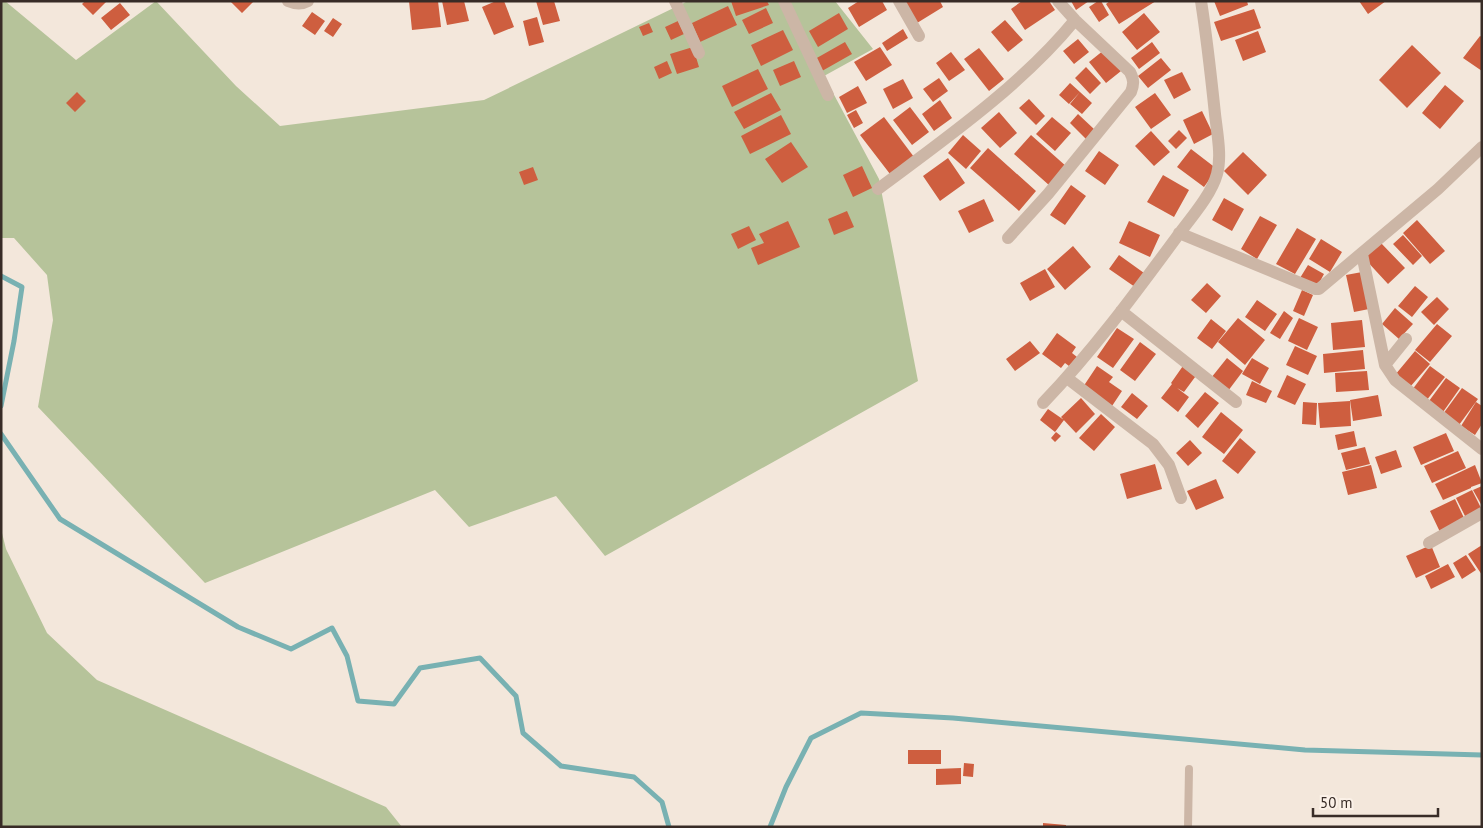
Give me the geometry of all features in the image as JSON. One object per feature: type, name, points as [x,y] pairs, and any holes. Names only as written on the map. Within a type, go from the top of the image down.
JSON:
[{"type":"street","points":[[288,1],[294,4],[308,1]]},
{"type":"street","points":[[675,1],[699,53]]},
{"type":"street","points":[[784,1],[828,95]]},
{"type":"street","points":[[899,1],[919,36]]},
{"type":"street","points":[[1008,238],[1048,194],[1133,86],[1134,80],[1130,72],[1075,20],[1058,1]]},
{"type":"street","points":[[1043,403],[1067,378],[1121,311],[1211,188],[1217,173],[1219,160],[1201,1]]},
{"type":"street","points":[[878,189],[943,141],[1003,91],[1053,45],[1075,20]]},
{"type":"street","points":[[1179,233],[1315,289],[1324,287],[1438,188],[1482,147]]},
{"type":"street","points":[[1362,254],[1385,365],[1395,380],[1482,449]]},
{"type":"street","points":[[1121,311],[1236,402]]},
{"type":"street","points":[[1385,365],[1406,339]]},
{"type":"street","points":[[1067,378],[1153,444],[1169,465],[1181,498]]},
{"type":"street","points":[[1429,543],[1482,513]]},
{"type":"lane","points":[[1188,827],[1189,769]]},
{"type":"green space","points":[[1,1],[5,1],[76,60],[156,1],[236,86],[280,126],[484,100],[688,1],[835,1],[873,49],[824,76],[879,179],[918,381],[605,556],[556,496],[469,527],[435,490],[205,583],[38,407],[53,320],[47,275],[14,238],[1,238]]},
{"type":"green space","points":[[1,529],[6,549],[47,633],[97,680],[386,807],[402,827],[1,827]]},
{"type":"building","points":[[85,1],[107,1],[93,15],[82,4]]},
{"type":"building","points":[[230,1],[254,1],[242,13]]},
{"type":"building","points":[[409,1],[438,1],[441,27],[412,30]]},
{"type":"building","points":[[442,1],[464,1],[469,21],[447,25]]},
{"type":"building","points":[[496,1],[504,1],[514,27],[494,35],[482,7]]},
{"type":"building","points":[[536,1],[554,1],[560,21],[543,25]]},
{"type":"building","points":[[731,1],[767,1],[769,5],[736,16]]},
{"type":"building","points":[[859,1],[882,1],[887,10],[859,27],[848,8]]},
{"type":"building","points":[[903,1],[940,1],[943,7],[917,23]]},
{"type":"building","points":[[1022,1],[1049,1],[1055,10],[1025,30],[1011,9]]},
{"type":"building","points":[[1071,1],[1089,1],[1076,10]]},
{"type":"building","points":[[1101,1],[1109,15],[1099,22],[1089,7]]},
{"type":"building","points":[[1110,1],[1156,1],[1119,24],[1106,4]]},
{"type":"building","points":[[1214,1],[1247,1],[1248,5],[1220,16]]},
{"type":"building","points":[[1359,1],[1386,1],[1368,14]]},
{"type":"building","points":[[120,3],[130,15],[111,30],[101,18]]},
{"type":"building","points":[[728,6],[737,25],[700,42],[692,23]]},
{"type":"building","points":[[766,8],[773,23],[749,34],[742,20]]},
{"type":"building","points":[[1254,9],[1261,28],[1221,41],[1214,22]]},
{"type":"building","points":[[312,12],[325,21],[315,35],[302,26]]},
{"type":"building","points":[[839,13],[848,29],[818,47],[809,31]]},
{"type":"building","points":[[1144,13],[1160,32],[1137,50],[1122,32]]},
{"type":"building","points":[[537,17],[544,42],[529,46],[523,21]]},
{"type":"building","points":[[333,18],[342,24],[333,37],[324,31]]},
{"type":"building","points":[[1005,20],[1023,40],[1008,52],[991,32]]},
{"type":"building","points":[[678,21],[684,34],[671,40],[665,27]]},
{"type":"building","points":[[649,23],[653,32],[643,36],[639,27]]},
{"type":"building","points":[[903,29],[908,38],[887,51],[882,43]]},
{"type":"building","points":[[783,30],[793,50],[761,66],[751,45]]},
{"type":"building","points":[[1258,31],[1266,52],[1243,61],[1235,40]]},
{"type":"building","points":[[1480,36],[1482,37],[1482,71],[1463,58]]},
{"type":"building","points":[[1078,39],[1089,52],[1074,64],[1063,51]]},
{"type":"building","points":[[845,42],[852,54],[822,71],[815,59]]},
{"type":"building","points":[[1152,42],[1160,53],[1139,69],[1131,58]]},
{"type":"building","points":[[1412,45],[1441,73],[1407,108],[1379,80]]},
{"type":"building","points":[[693,47],[699,67],[677,74],[670,54]]},
{"type":"building","points":[[880,47],[892,65],[866,81],[854,62]]},
{"type":"building","points":[[979,48],[1004,79],[989,91],[964,59]]},
{"type":"building","points":[[1104,50],[1121,71],[1106,83],[1089,62]]},
{"type":"building","points":[[951,52],[965,70],[949,81],[936,63]]},
{"type":"building","points":[[1161,58],[1171,70],[1148,88],[1138,76]]},
{"type":"building","points":[[667,61],[672,73],[659,79],[654,67]]},
{"type":"building","points":[[794,61],[801,77],[780,86],[773,70]]},
{"type":"building","points":[[1086,67],[1101,83],[1090,94],[1075,78]]},
{"type":"building","points":[[758,69],[768,89],[732,107],[722,86]]},
{"type":"building","points":[[1182,72],[1191,90],[1174,99],[1164,80]]},
{"type":"building","points":[[939,78],[948,91],[933,102],[923,89]]},
{"type":"building","points":[[903,79],[913,98],[893,109],[883,89]]},
{"type":"building","points":[[1070,83],[1080,92],[1069,104],[1059,95]]},
{"type":"building","points":[[1445,85],[1464,101],[1440,129],[1422,113]]},
{"type":"building","points":[[858,86],[867,103],[847,113],[839,97]]},
{"type":"building","points":[[77,92],[86,101],[75,112],[66,103]]},
{"type":"building","points":[[1080,92],[1092,103],[1082,114],[1070,104]]},
{"type":"building","points":[[771,93],[781,110],[744,129],[734,112]]},
{"type":"building","points":[[1155,93],[1171,115],[1151,129],[1135,107]]},
{"type":"building","points":[[1029,99],[1045,116],[1036,125],[1019,108]]},
{"type":"building","points":[[940,100],[952,118],[934,131],[922,114]]},
{"type":"building","points":[[910,107],[929,132],[912,145],[893,120]]},
{"type":"building","points":[[856,110],[863,123],[854,128],[847,115]]},
{"type":"building","points":[[1202,111],[1213,134],[1194,144],[1183,120]]},
{"type":"building","points":[[999,112],[1017,133],[1000,148],[981,128]]},
{"type":"building","points":[[1078,114],[1095,130],[1086,139],[1070,123]]},
{"type":"building","points":[[781,115],[791,134],[750,154],[741,136]]},
{"type":"building","points":[[884,117],[914,157],[890,174],[860,135]]},
{"type":"building","points":[[1052,117],[1071,133],[1055,151],[1036,134]]},
{"type":"building","points":[[1179,130],[1187,138],[1176,149],[1168,141]]},
{"type":"building","points":[[1151,131],[1170,152],[1154,166],[1135,146]]},
{"type":"building","points":[[963,135],[981,151],[966,169],[948,153]]},
{"type":"building","points":[[1031,135],[1067,167],[1050,186],[1014,154]]},
{"type":"building","points":[[791,142],[808,167],[782,183],[765,159]]},
{"type":"building","points":[[988,148],[1036,191],[1019,211],[970,168]]},
{"type":"building","points":[[1191,149],[1217,169],[1204,187],[1177,167]]},
{"type":"building","points":[[1099,151],[1119,165],[1105,185],[1085,171]]},
{"type":"building","points":[[1243,152],[1267,175],[1248,195],[1224,171]]},
{"type":"building","points":[[948,158],[965,183],[940,201],[923,176]]},
{"type":"building","points":[[862,166],[872,188],[853,197],[843,175]]},
{"type":"building","points":[[533,167],[538,180],[524,185],[519,172]]},
{"type":"building","points":[[1163,175],[1189,190],[1174,217],[1147,202]]},
{"type":"building","points":[[1071,185],[1086,196],[1065,225],[1050,215]]},
{"type":"building","points":[[1224,198],[1244,209],[1232,231],[1212,220]]},
{"type":"building","points":[[984,199],[994,221],[969,233],[958,211]]},
{"type":"building","points":[[847,211],[854,227],[834,235],[828,219]]},
{"type":"building","points":[[1260,216],[1277,225],[1257,259],[1241,249]]},
{"type":"building","points":[[1417,220],[1445,251],[1430,264],[1403,233]]},
{"type":"building","points":[[788,221],[800,247],[758,265],[751,248],[764,243],[759,234]]},
{"type":"building","points":[[1129,221],[1160,235],[1150,257],[1119,243]]},
{"type":"building","points":[[749,226],[756,240],[738,249],[731,234]]},
{"type":"building","points":[[1297,228],[1316,239],[1295,274],[1276,264]]},
{"type":"building","points":[[1403,235],[1422,256],[1413,265],[1393,244]]},
{"type":"building","points":[[1321,239],[1342,252],[1330,272],[1309,259]]},
{"type":"building","points":[[1380,242],[1405,268],[1388,284],[1364,258]]},
{"type":"building","points":[[1073,246],[1091,267],[1065,290],[1047,269]]},
{"type":"building","points":[[1119,255],[1144,273],[1135,287],[1109,269]]},
{"type":"building","points":[[1308,265],[1324,274],[1317,287],[1300,278]]},
{"type":"building","points":[[1045,269],[1055,287],[1030,301],[1020,283]]},
{"type":"building","points":[[1362,272],[1369,309],[1354,312],[1346,275]]},
{"type":"building","points":[[1207,283],[1221,296],[1206,313],[1191,300]]},
{"type":"building","points":[[1415,286],[1428,297],[1412,317],[1398,306]]},
{"type":"building","points":[[1302,290],[1313,295],[1304,316],[1293,311]]},
{"type":"building","points":[[1437,297],[1449,309],[1434,325],[1421,312]]},
{"type":"building","points":[[1257,300],[1277,314],[1265,331],[1245,317]]},
{"type":"building","points":[[1395,308],[1413,324],[1399,339],[1382,324]]},
{"type":"building","points":[[1284,311],[1293,318],[1280,339],[1270,333]]},
{"type":"building","points":[[1238,318],[1265,340],[1245,365],[1218,342]]},
{"type":"building","points":[[1299,318],[1318,327],[1307,350],[1288,341]]},
{"type":"building","points":[[1211,319],[1226,331],[1212,349],[1197,338]]},
{"type":"building","points":[[1362,320],[1365,347],[1333,350],[1331,323]]},
{"type":"building","points":[[1437,324],[1452,336],[1430,362],[1415,350]]},
{"type":"building","points":[[1117,328],[1134,339],[1113,368],[1097,357]]},
{"type":"building","points":[[1057,333],[1076,347],[1072,353],[1077,357],[1069,366],[1065,363],[1061,368],[1042,354]]},
{"type":"building","points":[[1030,341],[1040,353],[1015,371],[1006,359]]},
{"type":"building","points":[[1140,342],[1156,354],[1135,381],[1120,370]]},
{"type":"building","points":[[1295,346],[1317,356],[1308,375],[1286,365]]},
{"type":"building","points":[[1363,350],[1365,369],[1324,373],[1323,354]]},
{"type":"building","points":[[1415,351],[1430,364],[1410,387],[1395,375]]},
{"type":"building","points":[[1227,358],[1243,371],[1228,391],[1211,378]]},
{"type":"building","points":[[1252,358],[1269,368],[1260,384],[1242,374]]},
{"type":"building","points":[[1185,363],[1198,373],[1184,392],[1177,388],[1189,397],[1178,412],[1161,398]]},
{"type":"building","points":[[1097,366],[1113,377],[1109,382],[1122,391],[1112,406],[1083,387]]},
{"type":"building","points":[[1430,366],[1445,377],[1426,401],[1412,390]]},
{"type":"building","points":[[1367,371],[1369,390],[1336,392],[1335,373]]},
{"type":"building","points":[[1287,375],[1306,384],[1295,405],[1277,397]]},
{"type":"building","points":[[1446,378],[1460,388],[1443,412],[1429,401]]},
{"type":"building","points":[[1252,381],[1272,391],[1266,403],[1246,395]]},
{"type":"building","points":[[1462,388],[1478,399],[1459,425],[1443,414]]},
{"type":"building","points":[[1205,392],[1219,403],[1198,428],[1185,416]]},
{"type":"building","points":[[1132,393],[1148,406],[1137,419],[1121,407]]},
{"type":"building","points":[[1378,395],[1382,416],[1353,421],[1350,400]]},
{"type":"building","points":[[1081,398],[1095,414],[1076,433],[1061,417]]},
{"type":"building","points":[[1350,401],[1351,426],[1320,428],[1318,403]]},
{"type":"building","points":[[1303,402],[1317,403],[1316,425],[1302,424]]},
{"type":"building","points":[[1476,402],[1482,406],[1482,424],[1475,435],[1461,426]]},
{"type":"building","points":[[1048,409],[1064,420],[1055,432],[1040,420]]},
{"type":"building","points":[[1221,412],[1243,430],[1224,454],[1202,437]]},
{"type":"building","points":[[1101,414],[1115,427],[1094,451],[1079,438]]},
{"type":"building","points":[[1354,431],[1357,446],[1338,450],[1335,435]]},
{"type":"building","points":[[1056,432],[1061,436],[1055,442],[1051,438]]},
{"type":"building","points":[[1446,433],[1454,451],[1421,465],[1413,447]]},
{"type":"building","points":[[1240,438],[1256,452],[1238,474],[1222,461]]},
{"type":"building","points":[[1190,440],[1202,453],[1188,466],[1176,453]]},
{"type":"building","points":[[1365,447],[1370,464],[1346,470],[1341,453]]},
{"type":"building","points":[[1396,450],[1402,467],[1381,474],[1375,457]]},
{"type":"building","points":[[1458,451],[1466,468],[1432,483],[1424,466]]},
{"type":"building","points":[[1155,464],[1162,489],[1127,499],[1120,474]]},
{"type":"building","points":[[1371,465],[1377,488],[1348,495],[1342,472]]},
{"type":"building","points":[[1475,465],[1482,483],[1443,500],[1435,484]]},
{"type":"building","points":[[1216,479],[1224,498],[1196,510],[1187,491]]},
{"type":"building","points":[[1482,486],[1482,506],[1473,490]]},
{"type":"building","points":[[1472,490],[1482,510],[1466,518],[1456,498]]},
{"type":"building","points":[[1455,499],[1465,520],[1440,532],[1430,511]]},
{"type":"building","points":[[1431,545],[1440,567],[1416,578],[1406,556]]},
{"type":"building","points":[[1482,545],[1482,575],[1468,554]]},
{"type":"building","points":[[1466,555],[1476,570],[1462,579],[1453,563]]},
{"type":"building","points":[[1448,564],[1455,577],[1431,589],[1425,576]]},
{"type":"building","points":[[908,750],[941,750],[941,764],[908,764]]},
{"type":"building","points":[[964,763],[974,764],[973,777],[963,776]]},
{"type":"building","points":[[961,768],[961,784],[936,785],[936,769]]},
{"type":"building","points":[[1043,823],[1066,825],[1066,827],[1043,827]]},
{"type":"waterway","points":[[1,276],[22,287],[14,341],[1,406]]},
{"type":"waterway","points":[[1,434],[60,519],[238,627],[291,649],[332,628],[347,656],[358,701],[394,704],[420,668],[480,658],[516,696],[523,733],[561,766],[634,777],[662,802],[669,827]]},
{"type":"waterway","points":[[770,827],[786,787],[811,738],[861,713],[953,718],[1305,750],[1482,755]]}]
